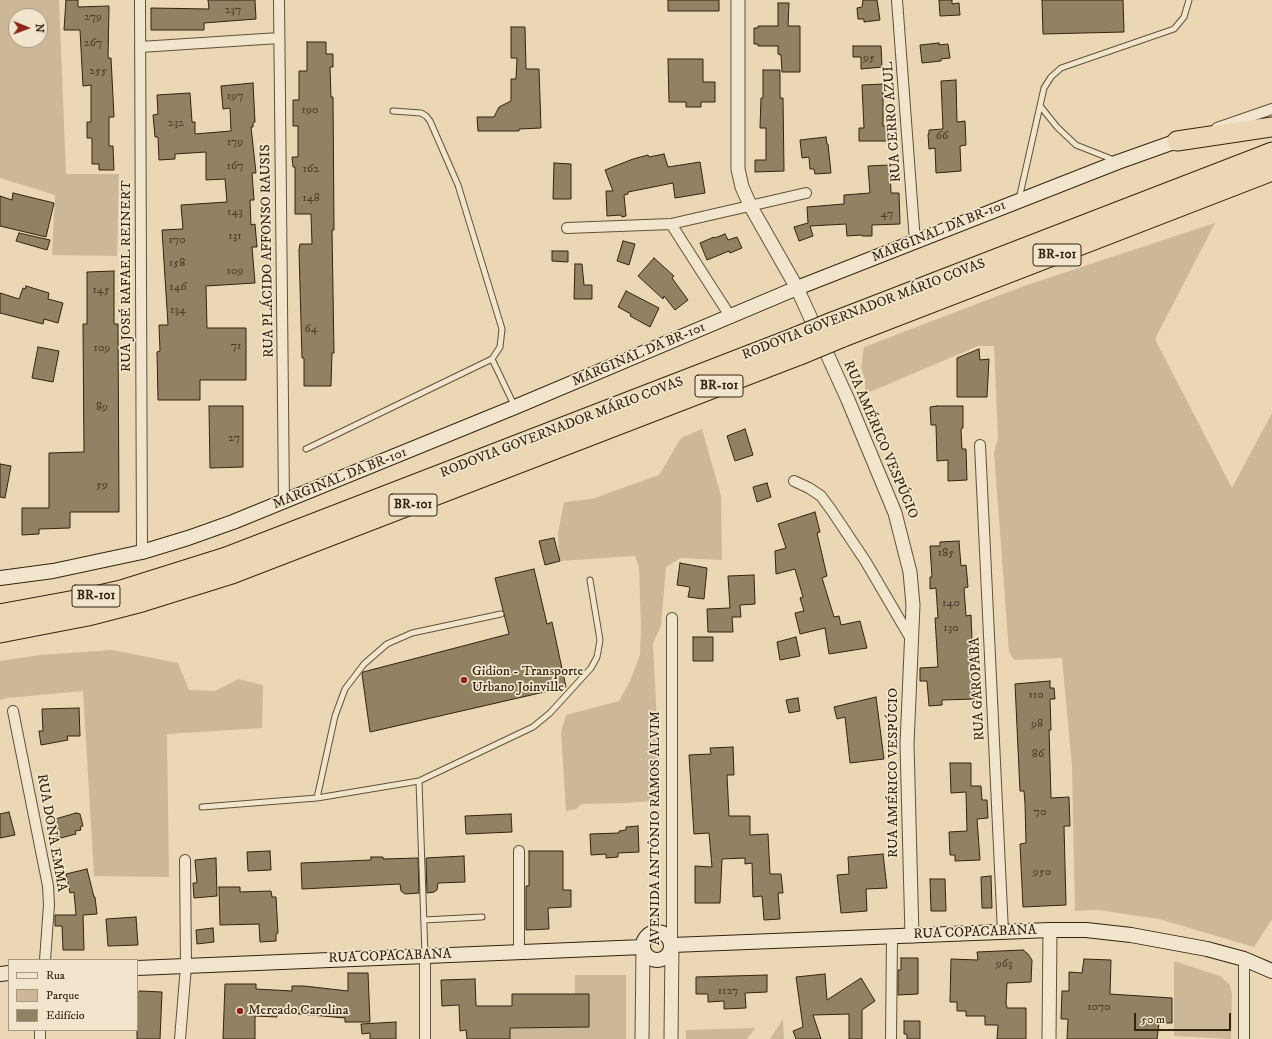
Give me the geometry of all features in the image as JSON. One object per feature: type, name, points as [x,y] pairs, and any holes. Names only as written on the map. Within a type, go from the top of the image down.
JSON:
[{"type":"highway","points":[[1177,141],[1272,127]]},
{"type":"highway","name":"RODOVIA GOVERNADOR MÁRIO COVAS","points":[[0,633],[88,616],[142,602],[239,572],[796,346],[832,322],[1272,152]]},
{"type":"highway","name":"RODOVIA GOVERNADOR MÁRIO COVAS","points":[[0,614],[79,600],[121,590],[226,557],[796,346],[842,338],[1272,172]]},
{"type":"main road","name":"MARGINAL DA BR-101","points":[[0,578],[53,571],[142,552],[188,538],[284,503],[797,288],[1118,162],[1177,141]]},
{"type":"main road","name":"RUA COPACABANA","points":[[672,945],[1050,930],[1086,930],[1131,935],[1207,948],[1244,959],[1272,971]]},
{"type":"main road","points":[[657,931],[669,937],[672,945],[669,954],[661,960],[656,960],[647,956],[643,947],[645,938],[648,934],[657,931]]},
{"type":"main road","name":"RUA COPACABANA","points":[[138,968],[643,947]]},
{"type":"street","name":"RUA JOSÉ RAFAEL REINERT","points":[[140,0],[142,552]]},
{"type":"street","name":"RUA PLÁCIDO AFFONSO RAUSIS","points":[[279,0],[284,503]]},
{"type":"street","name":"RUA AMÉRICO VESPÚCIO","points":[[738,0],[738,169],[742,187],[751,207],[797,288],[848,400],[895,513],[907,556],[912,587],[907,744],[912,936]]},
{"type":"street","name":"RUA CERRO AZUL","points":[[897,0],[916,242]]},
{"type":"street","points":[[140,47],[280,38]]},
{"type":"street","name":"MARGINAL DA BR-101","points":[[1177,141],[1272,109]]},
{"type":"street","points":[[567,228],[671,224],[806,194]]},
{"type":"street","points":[[671,224],[730,316]]},
{"type":"street","name":"RUA GAROPABA","points":[[980,444],[1003,932]]},
{"type":"street","points":[[794,481],[821,496],[866,562],[910,639]]},
{"type":"street","name":"AVENIDA ANTÔNIO RAMOS ALVIM","points":[[671,1039],[672,618]]},
{"type":"street","name":"RUA DONA EMMA","points":[[13,711],[48,886],[49,905],[45,959]]},
{"type":"street","points":[[519,851],[519,952]]},
{"type":"street","points":[[180,1039],[186,966],[185,860]]},
{"type":"street","points":[[1049,1039],[1050,930]]},
{"type":"street","points":[[890,1039],[892,936]]},
{"type":"street","name":"AVENIDA ANTÔNIO RAMOS ALVIM","points":[[642,1039],[643,947]]},
{"type":"street","points":[[425,956],[425,1039]]},
{"type":"street","points":[[1244,959],[1244,1039]]},
{"type":"lane","points":[[1019,201],[1044,88],[1061,68],[1174,29],[1184,17],[1189,0]]},
{"type":"lane","points":[[1041,106],[1057,127],[1076,145],[1118,162]]},
{"type":"lane","points":[[306,449],[492,359],[500,347],[502,329],[458,185],[426,116],[421,113],[393,111]]},
{"type":"lane","points":[[492,359],[515,407]]},
{"type":"lane","points":[[202,807],[317,798],[419,781],[533,728],[550,713],[591,668],[597,657],[600,640],[590,580]]},
{"type":"lane","points":[[317,798],[335,716],[345,689],[364,664],[387,644],[412,633],[501,614]]},
{"type":"lane","points":[[419,781],[425,956]]},
{"type":"lane","points":[[424,920],[482,917]]},
{"type":"green space","points":[[0,0],[59,0],[66,174],[119,174],[117,256],[52,255],[55,195],[0,178]]},
{"type":"green space","points":[[1215,223],[1155,339],[1232,488],[1272,413],[1272,919],[1254,947],[1159,919],[1098,910],[1075,911],[1072,766],[1062,658],[1014,660],[1009,652],[994,452],[998,438],[994,346],[978,346],[865,394],[865,379],[861,368],[864,347],[1024,286]]},
{"type":"green space","points":[[702,429],[721,496],[722,560],[681,558],[666,567],[661,626],[653,643],[658,742],[657,792],[652,801],[582,804],[576,809],[566,811],[561,732],[566,715],[619,701],[630,681],[640,655],[641,628],[639,567],[635,556],[559,561],[558,533],[564,502],[592,499],[659,475],[681,438]]},
{"type":"green space","points":[[112,650],[178,663],[189,690],[215,691],[238,679],[263,685],[262,728],[167,734],[169,877],[94,876],[83,691],[7,698],[0,700],[0,661],[40,655]]},
{"type":"green space","points":[[1174,961],[1220,976],[1230,985],[1232,994],[1231,1039],[1174,1036]]},
{"type":"green space","points":[[575,975],[626,975],[626,1039],[510,1039],[510,1028],[589,1027],[589,994],[575,994]]},
{"type":"green space","points":[[783,1019],[784,1039],[770,1039]]},
{"type":"green space","points":[[755,1028],[747,1039],[686,1039],[686,1030]]},
{"type":"building","points":[[66,0],[78,0],[78,7],[109,6],[108,58],[111,58],[114,117],[109,117],[109,146],[113,146],[114,170],[99,170],[99,164],[92,164],[92,138],[87,138],[87,122],[91,122],[91,85],[83,86],[80,30],[64,30]]},
{"type":"building","points":[[208,0],[255,0],[256,19],[204,23],[204,30],[151,30],[151,8],[209,9]]},
{"type":"building","points":[[668,0],[719,0],[719,11],[668,11]]},
{"type":"building","points":[[863,0],[877,0],[880,20],[864,22],[864,19],[858,19],[857,8],[862,7]]},
{"type":"building","points":[[939,0],[952,0],[952,4],[959,3],[960,15],[940,16]]},
{"type":"building","points":[[1042,0],[1123,0],[1124,32],[1043,34]]},
{"type":"building","points":[[778,3],[789,3],[788,26],[800,26],[800,72],[782,72],[781,55],[778,54],[778,46],[758,46],[758,44],[754,44],[754,28],[758,28],[758,26],[778,26]]},
{"type":"building","points":[[511,27],[525,27],[526,69],[539,69],[541,128],[519,129],[519,131],[478,131],[477,117],[494,117],[499,107],[511,101],[511,79],[516,79],[517,58],[511,58]]},
{"type":"building","points":[[307,42],[326,42],[326,54],[333,54],[333,67],[330,67],[331,97],[333,97],[334,230],[332,230],[334,353],[332,353],[331,386],[304,386],[304,358],[302,358],[299,250],[300,244],[312,244],[311,214],[295,214],[295,167],[293,167],[292,157],[298,157],[298,126],[293,126],[293,100],[299,100],[299,71],[307,71]]},
{"type":"building","points":[[939,43],[939,45],[948,44],[950,58],[941,59],[941,61],[922,63],[920,45]]},
{"type":"building","points":[[853,46],[881,46],[882,67],[861,69],[861,57],[853,57]]},
{"type":"building","points":[[668,59],[703,59],[703,82],[715,82],[715,102],[701,102],[701,107],[686,107],[686,102],[669,102]]},
{"type":"building","points":[[763,70],[780,70],[780,98],[783,98],[784,171],[755,172],[755,160],[766,160],[766,128],[760,128],[761,98],[763,98]]},
{"type":"building","points":[[956,80],[957,122],[965,121],[966,145],[960,146],[961,171],[936,173],[935,148],[929,149],[928,134],[929,130],[943,129],[941,81]]},
{"type":"building","points":[[253,83],[255,122],[253,123],[253,127],[251,127],[256,173],[252,173],[254,200],[250,200],[251,225],[255,224],[257,247],[252,247],[255,283],[206,286],[207,328],[246,328],[246,380],[200,380],[200,400],[158,400],[157,352],[160,351],[159,325],[168,325],[162,230],[183,229],[181,205],[227,202],[225,179],[206,180],[206,152],[175,154],[175,159],[159,160],[158,137],[155,137],[153,115],[158,114],[157,95],[190,93],[192,122],[195,122],[195,134],[231,131],[230,108],[223,109],[221,86]]},
{"type":"building","points":[[883,84],[883,126],[886,126],[887,141],[859,141],[859,128],[864,128],[862,85]]},
{"type":"building","points":[[826,137],[831,173],[815,174],[814,169],[810,169],[809,157],[802,158],[800,140]]},
{"type":"building","points":[[664,154],[668,167],[700,162],[705,193],[675,198],[673,183],[628,192],[628,194],[624,195],[626,216],[607,216],[606,191],[613,191],[605,170],[633,159],[648,155],[649,157]]},
{"type":"building","points":[[554,163],[571,164],[571,199],[553,199]]},
{"type":"building","points":[[890,165],[891,193],[899,193],[900,224],[872,225],[872,236],[847,236],[846,224],[810,226],[813,236],[799,241],[794,227],[808,223],[807,207],[844,204],[844,195],[870,193],[868,166]]},
{"type":"building","points":[[13,193],[54,203],[46,237],[0,226],[0,196],[12,200]]},
{"type":"building","points":[[19,233],[50,240],[47,250],[16,241]]},
{"type":"building","points":[[725,234],[728,240],[737,237],[742,248],[730,253],[729,251],[707,260],[700,243]]},
{"type":"building","points":[[623,241],[635,244],[629,265],[617,261]]},
{"type":"building","points":[[552,251],[568,251],[568,262],[552,261]]},
{"type":"building","points":[[654,258],[674,276],[672,278],[688,300],[675,310],[664,296],[663,299],[638,276]]},
{"type":"building","points":[[575,264],[582,264],[584,285],[592,285],[592,299],[574,299]]},
{"type":"building","points":[[114,271],[114,324],[118,324],[119,512],[70,512],[70,528],[39,529],[39,534],[22,535],[22,508],[49,508],[49,453],[84,452],[83,324],[87,324],[87,272]]},
{"type":"building","points":[[26,286],[49,293],[48,299],[63,303],[58,323],[44,319],[43,324],[0,313],[0,293],[19,299],[23,288],[25,289]]},
{"type":"building","points":[[626,291],[659,308],[650,327],[630,316],[631,314],[618,307]]},
{"type":"building","points":[[38,347],[59,351],[53,382],[32,378]]},
{"type":"building","points":[[979,349],[980,360],[989,359],[987,397],[957,397],[957,358]]},
{"type":"building","points":[[209,406],[243,406],[243,467],[210,468]]},
{"type":"building","points":[[963,406],[963,428],[961,429],[962,449],[966,449],[967,480],[948,481],[948,460],[937,461],[936,425],[931,425],[930,407]]},
{"type":"building","points":[[745,429],[753,455],[735,461],[727,436]]},
{"type":"building","points":[[0,464],[11,466],[5,498],[0,497]]},
{"type":"building","points":[[767,483],[771,497],[757,502],[753,487]]},
{"type":"building","points":[[815,512],[820,532],[817,533],[827,576],[822,578],[834,617],[839,616],[841,625],[860,621],[867,648],[829,654],[825,628],[800,634],[795,613],[804,611],[800,598],[803,597],[795,569],[776,574],[775,551],[786,548],[778,524]]},
{"type":"building","points":[[554,538],[560,561],[545,565],[539,541]]},
{"type":"building","points":[[959,541],[961,566],[966,565],[968,587],[964,588],[966,616],[971,615],[972,640],[970,641],[975,699],[942,700],[942,705],[929,706],[927,681],[920,681],[920,668],[938,667],[935,618],[938,618],[936,588],[930,589],[930,577],[932,577],[930,546],[940,546],[940,542]]},
{"type":"building","points":[[680,563],[707,568],[704,599],[688,597],[690,587],[677,585]]},
{"type":"building","name":"Gidion - Transporte Urbano Joinville","points":[[534,569],[547,624],[552,622],[566,687],[370,732],[362,674],[363,672],[509,634],[495,578]]},
{"type":"building","points":[[754,575],[755,604],[740,605],[741,617],[732,617],[733,632],[708,632],[707,609],[730,608],[728,576]]},
{"type":"building","points":[[693,637],[713,637],[713,661],[693,661]]},
{"type":"building","points":[[796,637],[800,656],[780,660],[777,642]]},
{"type":"building","points":[[1050,681],[1050,688],[1054,688],[1055,699],[1050,699],[1051,730],[1049,730],[1051,798],[1069,797],[1070,826],[1064,826],[1066,905],[1023,907],[1020,844],[1026,843],[1025,803],[1024,791],[1020,791],[1015,684]]},
{"type":"building","points":[[876,697],[884,759],[850,763],[845,717],[837,719],[834,707]]},
{"type":"building","points":[[798,698],[800,711],[789,713],[786,700]]},
{"type":"building","points":[[79,708],[80,736],[67,736],[68,740],[41,745],[39,731],[43,731],[42,709]]},
{"type":"building","points":[[733,747],[734,775],[727,775],[729,816],[750,816],[750,835],[768,834],[770,874],[781,874],[783,893],[778,893],[780,919],[764,920],[762,896],[753,897],[752,863],[745,864],[745,858],[722,859],[720,903],[695,903],[695,866],[712,867],[709,833],[694,834],[689,755],[711,754],[710,748]]},
{"type":"building","points":[[950,763],[971,763],[971,786],[981,786],[982,800],[987,800],[988,818],[977,819],[980,860],[955,861],[955,855],[950,855],[949,832],[967,831],[966,792],[951,793]]},
{"type":"building","points":[[9,812],[15,835],[0,838],[0,814]]},
{"type":"building","points":[[76,813],[80,814],[83,826],[80,827],[81,830],[75,831],[76,834],[57,839],[52,820]]},
{"type":"building","points":[[511,814],[512,832],[466,834],[465,816]]},
{"type":"building","points":[[638,826],[639,852],[618,853],[618,857],[606,858],[606,854],[591,855],[590,834],[619,833],[619,831],[626,830],[626,827]]},
{"type":"building","points":[[270,851],[271,870],[248,871],[247,852]]},
{"type":"building","points":[[529,851],[563,851],[563,890],[571,890],[571,907],[548,908],[549,929],[526,930],[526,886],[529,886]]},
{"type":"building","points":[[883,854],[887,888],[866,889],[867,911],[841,913],[837,875],[849,874],[848,857]]},
{"type":"building","points":[[464,856],[465,882],[438,883],[437,890],[427,893],[426,858]]},
{"type":"building","points":[[371,857],[383,857],[383,859],[418,858],[419,893],[405,894],[401,891],[400,884],[302,889],[301,863],[371,860]]},
{"type":"building","points":[[216,858],[217,896],[194,898],[193,883],[197,883],[195,860]]},
{"type":"building","points":[[87,869],[95,897],[97,914],[83,915],[84,950],[63,950],[62,926],[55,926],[55,915],[76,915],[74,892],[70,893],[66,874]]},
{"type":"building","points":[[991,876],[992,908],[982,908],[981,877]]},
{"type":"building","points":[[930,879],[945,879],[946,911],[931,911]]},
{"type":"building","points":[[219,887],[240,887],[240,892],[271,891],[272,897],[276,897],[278,933],[276,934],[276,941],[260,942],[259,924],[220,925]]},
{"type":"building","points":[[136,917],[138,945],[108,946],[106,919]]},
{"type":"building","points":[[213,928],[214,942],[197,944],[196,930]]},
{"type":"building","points":[[1023,950],[1032,960],[1031,982],[1007,983],[1006,1003],[1007,1008],[1026,1008],[1026,1039],[997,1039],[998,1025],[985,1025],[985,1016],[966,1016],[966,1011],[957,1011],[957,1002],[950,1002],[951,959],[978,960],[977,952]]},
{"type":"building","points":[[901,958],[918,958],[918,994],[898,995],[898,970],[901,970]]},
{"type":"building","points":[[1084,959],[1111,960],[1110,994],[1172,998],[1172,1023],[1159,1023],[1157,1039],[1067,1039],[1068,1019],[1061,1019],[1062,991],[1069,991],[1069,972],[1082,973]]},
{"type":"building","points":[[348,973],[368,973],[370,1022],[345,1022],[345,1018],[277,1012],[277,1017],[255,1016],[255,1039],[223,1039],[225,984],[256,984],[256,989],[292,991],[292,986],[304,986],[348,991]]},
{"type":"building","points":[[825,974],[827,1000],[861,978],[875,1001],[862,1010],[862,1039],[849,1039],[849,1014],[813,1015],[821,1039],[796,1039],[793,1031],[803,1027],[796,977]]},
{"type":"building","points":[[767,975],[767,992],[745,993],[746,1008],[724,1009],[724,1001],[708,1002],[708,994],[696,994],[696,977]]},
{"type":"building","points":[[475,979],[476,1006],[512,1006],[512,994],[589,994],[589,1027],[510,1028],[510,1039],[467,1039],[466,1030],[460,1031],[459,1005],[442,1006],[441,980]]},
{"type":"building","points":[[140,991],[162,992],[160,1039],[137,1039],[138,992]]},
{"type":"building","points":[[904,1021],[920,1021],[920,1039],[907,1039],[907,1034],[904,1034]]},
{"type":"building","points":[[396,1022],[396,1039],[370,1039],[370,1033],[362,1034],[361,1024]]},
{"type":"place","name":"Gidion - Transporte Urbano Joinville","points":[[464,680]]},
{"type":"place","name":"Mercado Carolina","points":[[240,1011]]}]
